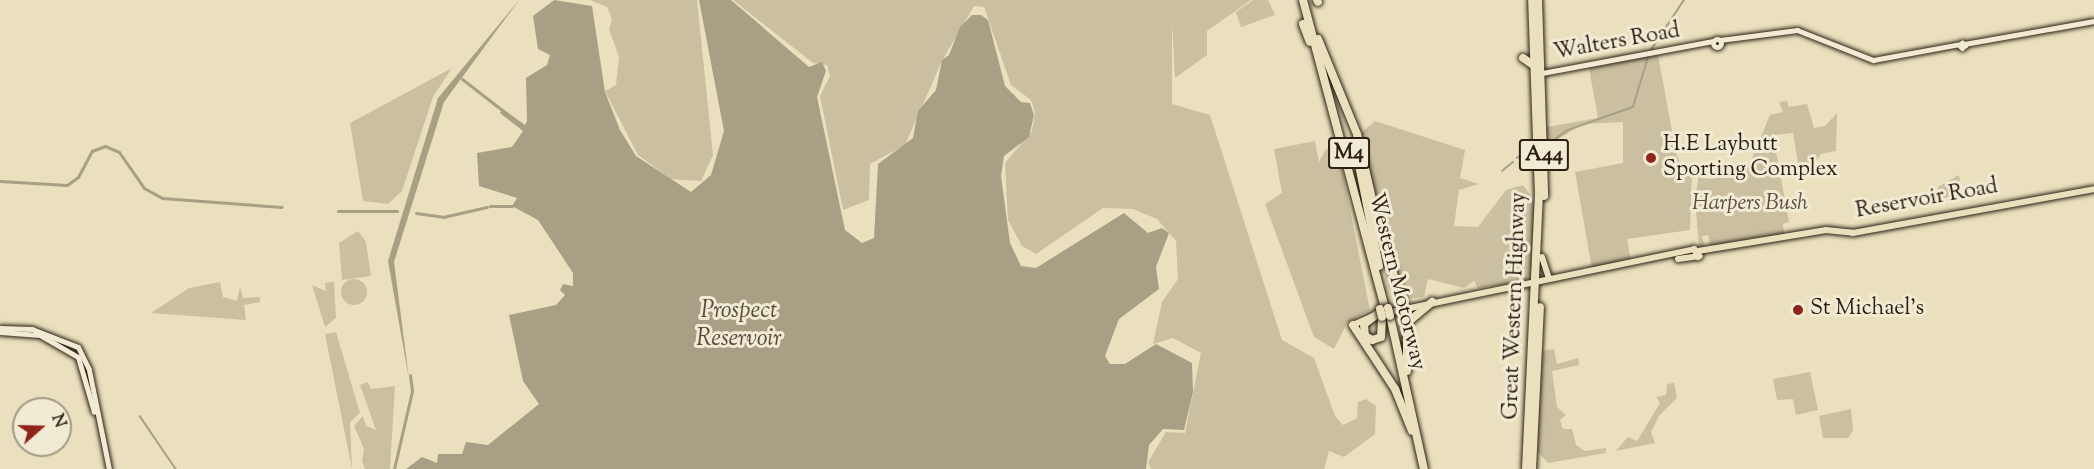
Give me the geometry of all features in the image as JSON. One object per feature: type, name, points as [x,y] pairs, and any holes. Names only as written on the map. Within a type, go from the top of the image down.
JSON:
[{"type":"highway","name":"Western Motorway","points":[[1303,0],[1355,192],[1422,469]]},
{"type":"highway","name":"Western Motorway","points":[[1308,0],[1380,277],[1384,313]]},
{"type":"highway","name":"Great Western Highway","points":[[1532,0],[1538,106],[1536,265],[1538,330],[1532,469]]},
{"type":"highway","name":"Great Western Highway","points":[[1526,469],[1536,283],[1542,257],[1542,73],[1538,0]]},
{"type":"highway","points":[[1304,24],[1326,82]]},
{"type":"highway","points":[[1317,35],[1357,134],[1405,308]]},
{"type":"highway","points":[[1523,58],[1534,63],[1538,106]]},
{"type":"highway","points":[[1360,170],[1380,277]]},
{"type":"highway","points":[[1400,294],[1411,303],[1432,302]]},
{"type":"highway","points":[[1414,430],[1405,332],[1411,315],[1432,302]]},
{"type":"highway","points":[[1368,339],[1363,326],[1384,313]]},
{"type":"highway","points":[[1353,328],[1368,339],[1382,336],[1384,313]]},
{"type":"highway","points":[[1353,328],[1395,389],[1414,430]]},
{"type":"main road","name":"Walters Road","points":[[1542,73],[1729,40],[1803,31],[1872,60],[2094,21]]},
{"type":"main road","name":"Reservoir Road","points":[[1353,328],[1384,313],[1477,293],[1826,230],[1853,233],[2094,189]]},
{"type":"main road","points":[[1536,265],[1536,283]]},
{"type":"main road","points":[[0,330],[32,329],[76,346],[89,370],[108,469]]},
{"type":"main road","points":[[0,330],[34,333],[70,353],[84,366],[108,469]]},
{"type":"main road","points":[[70,353],[76,346]]},
{"type":"main road","points":[[70,353],[76,346]]},
{"type":"green space","points":[[590,0],[697,0],[713,155],[701,181],[671,179],[638,155],[605,91],[616,85],[619,57],[609,29],[612,19],[607,7]]},
{"type":"green space","points":[[733,0],[1251,0],[1207,31],[1207,55],[1175,78],[1172,22],[1172,104],[1210,115],[1282,340],[1314,358],[1335,416],[1343,425],[1357,418],[1358,402],[1366,399],[1376,406],[1375,434],[1344,457],[1329,451],[1324,469],[1151,469],[1148,462],[1166,432],[1185,433],[1201,353],[1173,338],[1153,344],[1162,302],[1178,279],[1176,241],[1157,219],[1133,209],[1103,208],[1036,254],[1022,246],[1008,220],[1005,163],[1032,131],[1035,113],[1031,100],[1011,85],[984,7],[974,6],[942,61],[905,145],[870,164],[869,200],[843,210],[820,96],[830,76],[827,65],[813,63]]},
{"type":"green space","points":[[1253,0],[1268,0],[1275,15],[1241,27],[1236,12]]},
{"type":"green space","name":"H.E Laybutt Sporting Complex","points":[[1658,55],[1676,153],[1682,169],[1692,171],[1690,230],[1627,239],[1631,261],[1592,269],[1575,172],[1623,163],[1623,122],[1583,124],[1547,146],[1547,127],[1598,118],[1589,68]]},
{"type":"green space","points":[[452,68],[433,97],[402,191],[388,204],[363,201],[350,123]]},
{"type":"green space","name":"Harpers Bush","points":[[1787,101],[1789,107],[1807,104],[1814,128],[1825,126],[1837,113],[1836,151],[1821,154],[1801,182],[1793,133],[1773,135],[1789,222],[1783,224],[1784,234],[1711,248],[1708,235],[1702,236],[1705,248],[1699,246],[1695,201],[1699,172],[1701,178],[1712,179],[1734,175],[1751,161],[1770,115],[1783,112],[1779,102]]},
{"type":"green space","points":[[1375,121],[1465,150],[1460,178],[1479,184],[1459,190],[1454,226],[1478,227],[1506,190],[1523,185],[1534,200],[1533,270],[1526,281],[1478,288],[1474,281],[1464,288],[1428,279],[1424,297],[1406,299],[1388,255],[1360,134]]},
{"type":"green space","points":[[1315,141],[1319,162],[1326,149],[1338,149],[1370,310],[1347,323],[1334,349],[1314,337],[1265,204],[1282,193],[1274,149]]},
{"type":"green space","points":[[1959,175],[1962,194],[1940,199],[1938,187]]},
{"type":"green space","points":[[358,231],[366,242],[371,276],[342,280],[339,243]]},
{"type":"green space","points":[[354,279],[363,283],[367,292],[363,301],[354,305],[345,301],[341,292],[345,283]]},
{"type":"green space","points":[[220,282],[223,297],[237,301],[240,287],[243,298],[260,297],[260,302],[244,305],[246,320],[151,313],[189,288]]},
{"type":"green space","points":[[334,282],[336,318],[325,327],[312,285],[326,291],[325,283]]},
{"type":"green space","points":[[336,332],[360,413],[350,422],[352,469],[325,334]]},
{"type":"green space","points":[[1554,349],[1557,364],[1578,358],[1579,365],[1552,371],[1557,407],[1566,415],[1560,420],[1563,429],[1572,429],[1576,445],[1585,451],[1606,448],[1606,453],[1548,463],[1537,451],[1541,351]]},
{"type":"green space","points":[[1810,372],[1818,410],[1796,415],[1793,399],[1777,400],[1773,379]]},
{"type":"green space","points":[[368,382],[371,389],[395,386],[390,469],[365,469],[362,461],[364,449],[354,426],[363,416],[366,426],[376,430],[360,385]]},
{"type":"green space","points":[[1674,383],[1677,398],[1659,416],[1651,432],[1655,443],[1616,451],[1628,437],[1637,441],[1660,403],[1656,397],[1666,395],[1667,384]]},
{"type":"green space","points":[[1851,409],[1853,431],[1848,438],[1823,438],[1819,416]]},
{"type":"water","points":[[519,0],[444,102],[394,262],[409,379],[388,261],[438,98]]},
{"type":"water","name":"Prospect Reservoir","points":[[554,0],[592,6],[605,92],[620,130],[636,156],[691,192],[711,175],[724,131],[699,0],[731,0],[809,67],[822,62],[826,71],[817,97],[845,230],[862,243],[874,238],[878,164],[913,138],[918,111],[936,90],[942,60],[949,55],[960,27],[972,15],[981,15],[988,20],[1005,86],[1021,102],[1030,103],[1034,115],[1029,137],[1004,156],[1001,176],[1010,243],[1021,266],[1036,268],[1124,213],[1148,233],[1162,228],[1169,233],[1156,267],[1159,289],[1119,319],[1105,356],[1110,364],[1125,364],[1156,344],[1192,363],[1193,392],[1184,430],[1163,429],[1149,445],[1146,469],[406,469],[422,457],[437,463],[438,454],[462,454],[466,442],[488,445],[539,404],[523,381],[509,315],[556,305],[565,295],[560,290],[563,284],[573,286],[573,273],[538,220],[512,206],[517,198],[479,186],[477,153],[512,147],[523,131],[500,113],[503,109],[525,125],[527,121],[526,78],[547,65],[550,55],[538,49],[533,16]]},
{"type":"waterway","points":[[1651,50],[1684,0]]},
{"type":"waterway","points":[[1547,145],[1568,130],[1633,107],[1649,54]]},
{"type":"waterway","points":[[462,79],[502,110]]},
{"type":"waterway","points":[[0,181],[67,185],[78,177],[92,151],[105,146],[119,152],[144,188],[162,198],[282,207]]},
{"type":"waterway","points":[[1517,158],[1534,148]]},
{"type":"waterway","points":[[1502,171],[1513,162]]},
{"type":"waterway","points":[[490,206],[512,206]]},
{"type":"waterway","points":[[416,213],[443,217],[487,207]]},
{"type":"waterway","points":[[338,211],[397,211]]},
{"type":"waterway","points":[[394,469],[412,391],[410,375]]},
{"type":"waterway","points":[[140,416],[176,469]]},
{"type":"place","name":"H.E Laybutt Sporting Complex","points":[[1651,158]]},
{"type":"place","name":"St Michael's","points":[[1798,310]]}]
